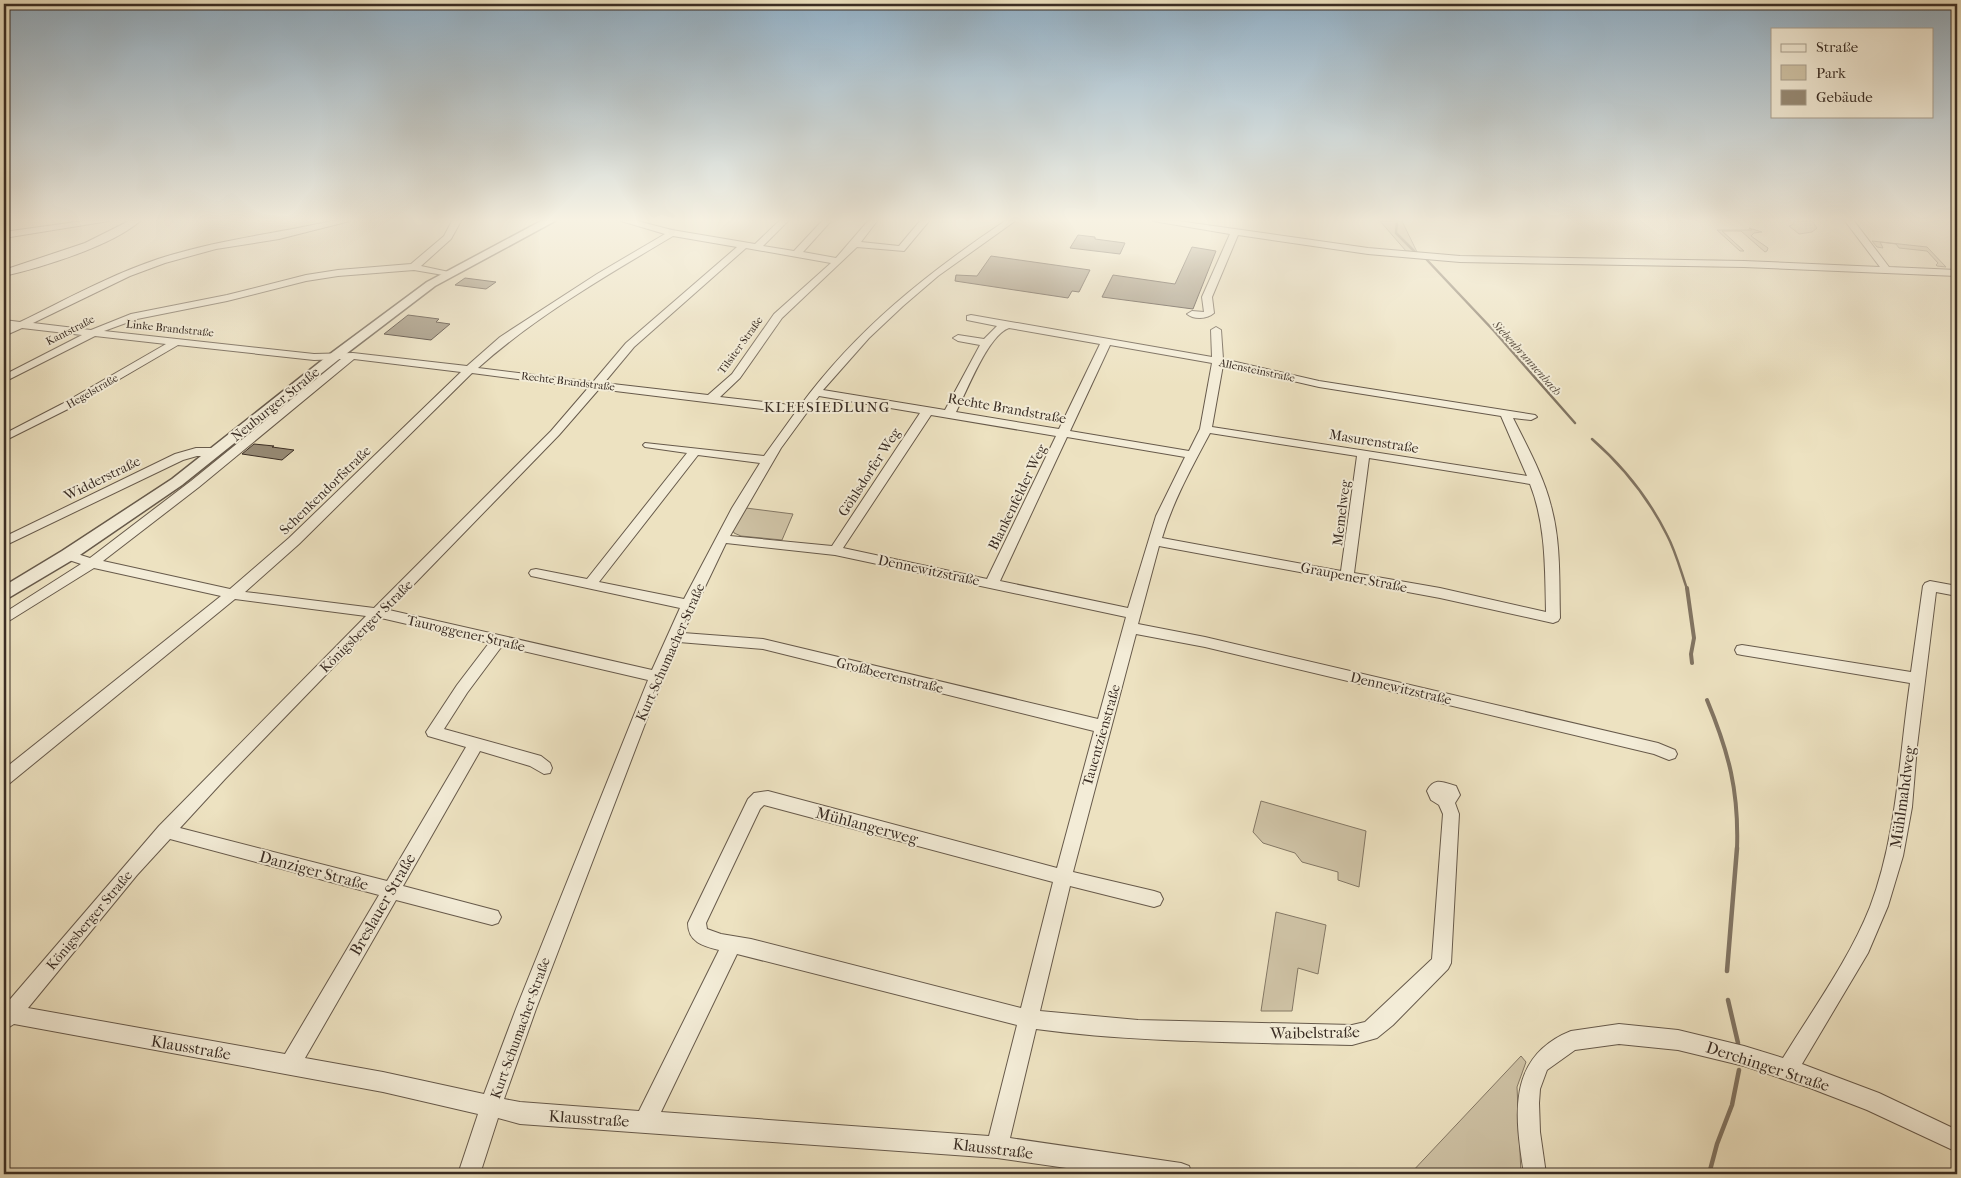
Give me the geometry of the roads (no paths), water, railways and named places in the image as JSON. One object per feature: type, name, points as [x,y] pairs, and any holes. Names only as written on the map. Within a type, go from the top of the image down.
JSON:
[{"type":"street","points":[[4,333],[123,276]]},
{"type":"street","name":"Kantstraße","points":[[4,379],[93,332],[135,316],[227,298],[319,276]]},
{"type":"street","name":"Neuburger Straße","points":[[4,593],[68,555],[177,482],[334,357],[443,276]]},
{"type":"street","name":"Schenkendorfstraße","points":[[4,778],[232,594],[294,541],[469,370],[504,339],[602,276]]},
{"type":"street","name":"Königsberger Straße","points":[[6,1016],[166,831],[555,433],[630,345],[709,276]]},
{"type":"street","name":"Tilsiter Straße","points":[[712,398],[739,372],[778,316],[822,276]]},
{"type":"street","name":"Kurt-Schumacher-Straße","points":[[469,1174],[525,1011],[657,677],[689,605],[722,539],[767,460],[816,392],[861,340],[906,296],[932,276]]},
{"type":"street","points":[[1192,314],[1205,316],[1209,313],[1207,297],[1216,276]]},
{"type":"street","name":"Allensteinstraße","points":[[972,318],[1218,361],[1319,384],[1531,417]]},
{"type":"street","name":"Linke Brandstraße","points":[[4,323],[314,357],[334,357]]},
{"type":"street","points":[[949,414],[988,343],[998,330],[1009,325]]},
{"type":"street","name":"Tauentzienstraße","points":[[997,1147],[1063,877],[1154,541],[1169,500],[1206,430],[1218,361],[1216,330]]},
{"type":"street","points":[[958,338],[988,343]]},
{"type":"street","name":"Hegelstraße","points":[[4,438],[66,406],[178,341]]},
{"type":"street","name":"Blankenfelder Weg","points":[[992,583],[1065,433],[1106,342]]},
{"type":"street","name":"Neuburger Straße","points":[[4,619],[92,563],[195,484],[352,356]]},
{"type":"street","name":"Rechte Brandstraße","points":[[334,357],[352,356],[802,410]]},
{"type":"street","name":"Rechte Brandstraße","points":[[816,392],[1192,455]]},
{"type":"street","name":"Göhlsdorfer Weg","points":[[835,551],[928,410]]},
{"type":"street","points":[[1506,414],[1537,481]]},
{"type":"street","name":"Masurenstraße","points":[[1206,430],[1537,481]]},
{"type":"street","points":[[649,445],[767,460]]},
{"type":"street","points":[[590,584],[695,451]]},
{"type":"street","name":"Widderstraße","points":[[4,542],[179,457],[196,452],[216,452]]},
{"type":"street","name":"Memelweg","points":[[1347,575],[1363,455]]},
{"type":"street","name":"Graupener Straße","points":[[1154,541],[1347,575],[1553,618],[1550,533],[1545,505],[1537,481]]},
{"type":"street","name":"Dennewitzstraße","points":[[722,539],[835,551],[992,583],[1225,647],[1658,749],[1669,754]]},
{"type":"street","name":"Tauroggener Straße","points":[[68,555],[92,563],[250,598],[379,613],[657,677]]},
{"type":"street","points":[[536,574],[689,605]]},
{"type":"street","name":"Mühlmahdweg","points":[[1788,1070],[1845,976],[1861,947],[1879,906],[1894,856],[1904,807],[1930,586],[1957,591]]},
{"type":"street","name":"Großbeerenstraße","points":[[674,637],[763,644],[1104,727]]},
{"type":"street","points":[[499,640],[462,688],[434,732],[535,761],[544,768]]},
{"type":"street","points":[[1742,650],[1918,679]]},
{"type":"street","name":"Breslauer Straße","points":[[290,1065],[476,744]]},
{"type":"street","name":"Mühlangerweg","points":[[1029,1019],[701,936],[697,931],[697,923],[754,804],[760,798],[768,798],[1063,877],[1154,899]]},
{"type":"street","name":"Waibelstraße","points":[[1029,1019],[1082,1026],[1138,1030],[1352,1035],[1370,1031],[1386,1018],[1441,962],[1450,814],[1446,800]]},
{"type":"street","name":"Danziger Straße","points":[[166,831],[492,917]]},
{"type":"street","points":[[645,1122],[732,944]]},
{"type":"street","name":"Klausstraße","points":[[6,1016],[383,1082],[520,1113],[997,1147],[1182,1174]]},
{"type":"street","name":"Derchinger Straße","points":[[1535,1174],[1528,1109],[1532,1079],[1540,1062],[1553,1051],[1570,1041],[1591,1036],[1617,1034],[1658,1037],[1718,1048],[1788,1070],[1879,1103],[1933,1127],[1957,1141]]},
{"type":"waterway","name":"Siebenbrunnenbach","points":[[1442,276],[1494,331],[1575,423]]},
{"type":"waterway","name":"Siebenbrunnenbach","points":[[1592,439],[1615,460],[1652,508],[1676,555],[1687,589]]},
{"type":"waterway","name":"Siebenbrunnenbach","points":[[1687,588],[1694,638],[1691,654],[1692,663]]},
{"type":"waterway","name":"Siebenbrunnenbach","points":[[1707,700],[1727,755],[1731,773],[1736,809],[1737,848]]},
{"type":"waterway","name":"Siebenbrunnenbach","points":[[1727,971],[1737,848]]},
{"type":"waterway","name":"Siebenbrunnenbach","points":[[1728,1000],[1738,1043]]},
{"type":"waterway","name":"Siebenbrunnenbach","points":[[1709,1174],[1717,1144],[1732,1105],[1739,1070]]},
{"type":"district","name":"KLEESIEDLUNG","points":[[827,407]]}]
